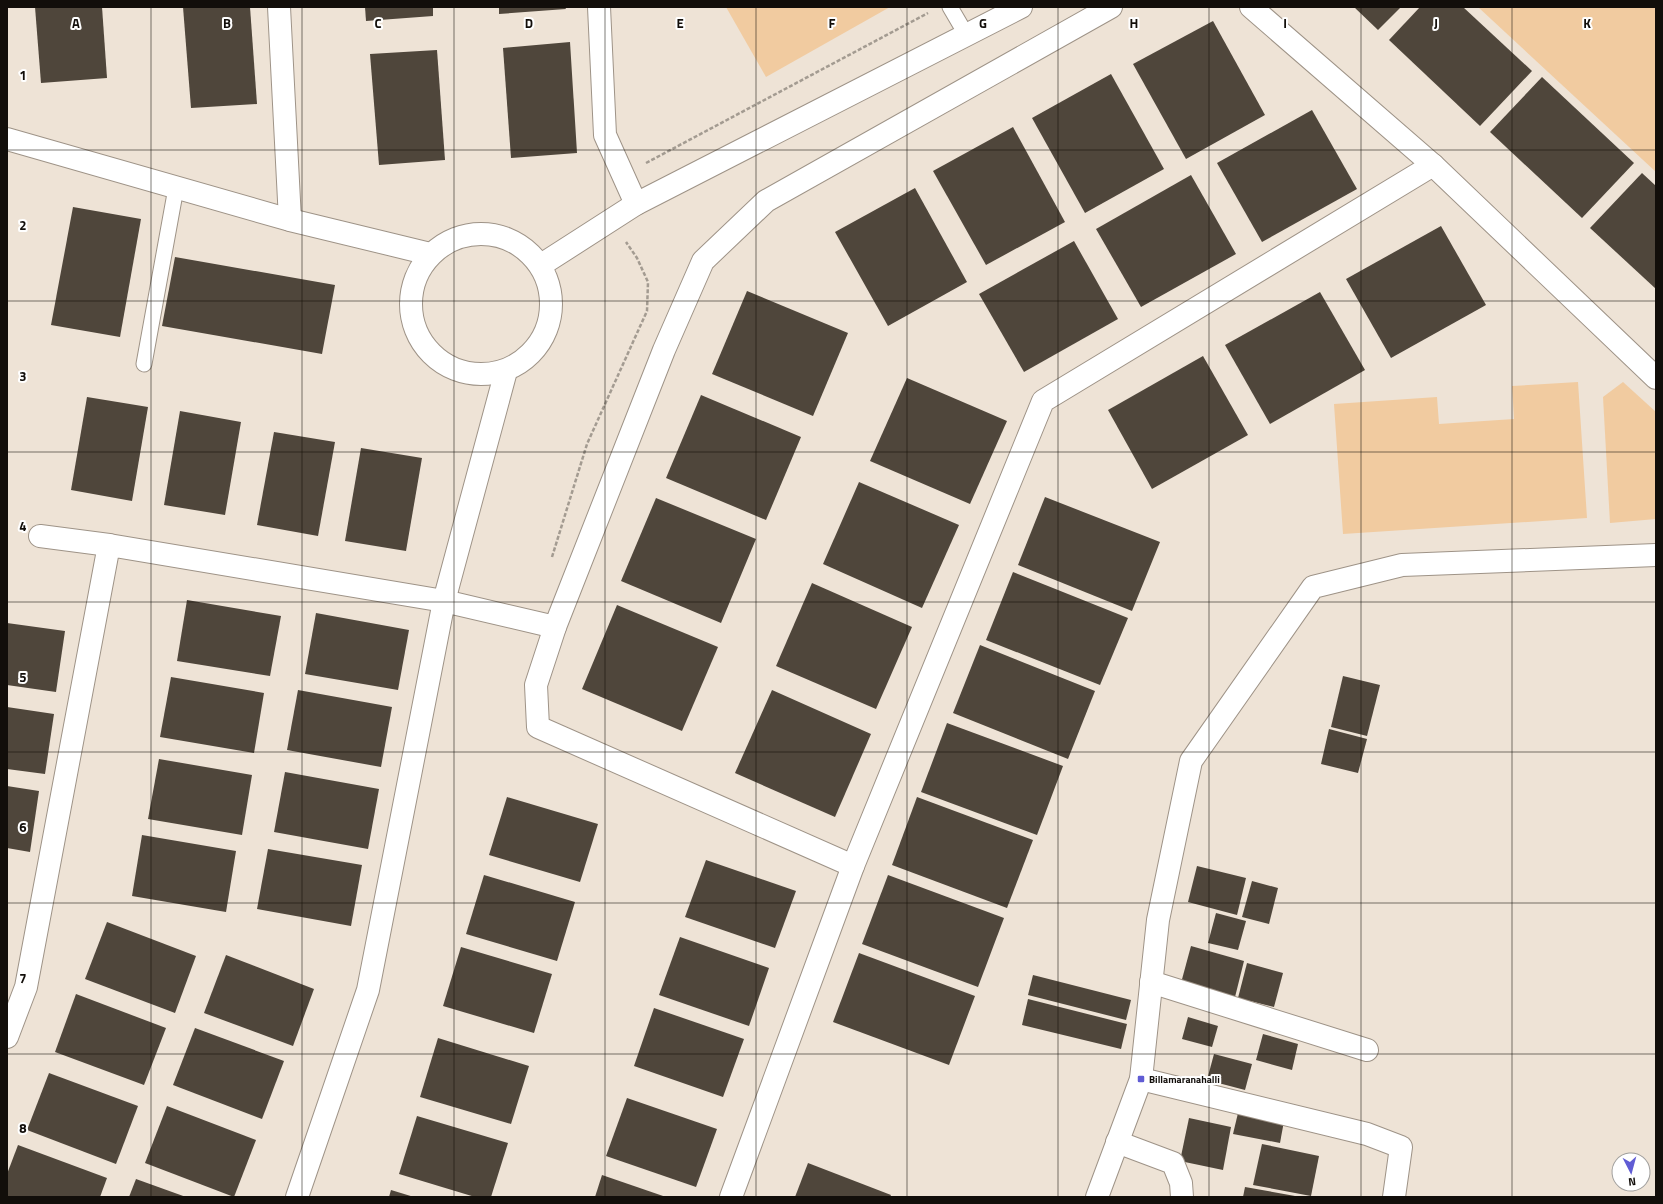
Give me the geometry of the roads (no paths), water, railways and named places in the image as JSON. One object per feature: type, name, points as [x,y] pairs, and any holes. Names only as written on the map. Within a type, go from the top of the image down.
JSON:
[{"type":"street","points":[[280,7],[290,220]]},
{"type":"street","points":[[599,7],[605,135],[636,204]]},
{"type":"street","points":[[853,866],[538,727],[536,685],[555,627],[664,350],[703,261],[766,201],[1111,7]]},
{"type":"street","points":[[1251,7],[1433,165],[1656,378]]},
{"type":"street","points":[[542,265],[636,204],[967,36],[1019,8]]},
{"type":"street","points":[[7,139],[290,220],[430,254]]},
{"type":"street","points":[[731,1197],[853,866],[1043,401],[1433,165]]},
{"type":"street","points":[[488,233],[518,243],[542,265],[552,295],[549,326],[533,353],[506,371],[474,375],[444,364],[421,343],[411,313],[413,289],[414,282],[430,254],[457,237],[488,233]]},
{"type":"street","points":[[297,1197],[368,990],[444,600],[506,371]]},
{"type":"street","points":[[40,536],[109,545],[444,600],[555,627]]},
{"type":"street","points":[[9,1028],[26,987],[109,545]]},
{"type":"street","points":[[1096,1197],[1141,1079],[1158,920],[1191,760],[1313,587],[1402,565],[1656,555]]},
{"type":"street","points":[[1151,982],[1367,1050]]},
{"type":"street","points":[[1141,1079],[1367,1134],[1401,1147],[1394,1197]]},
{"type":"street","points":[[1117,1142],[1173,1163],[1180,1182],[1182,1197]]},
{"type":"lane","points":[[950,7],[967,36]]},
{"type":"lane","points":[[144,364],[176,188]]},
{"type":"place","name":"Billamaranahalli","points":[[1141,1079]]}]
